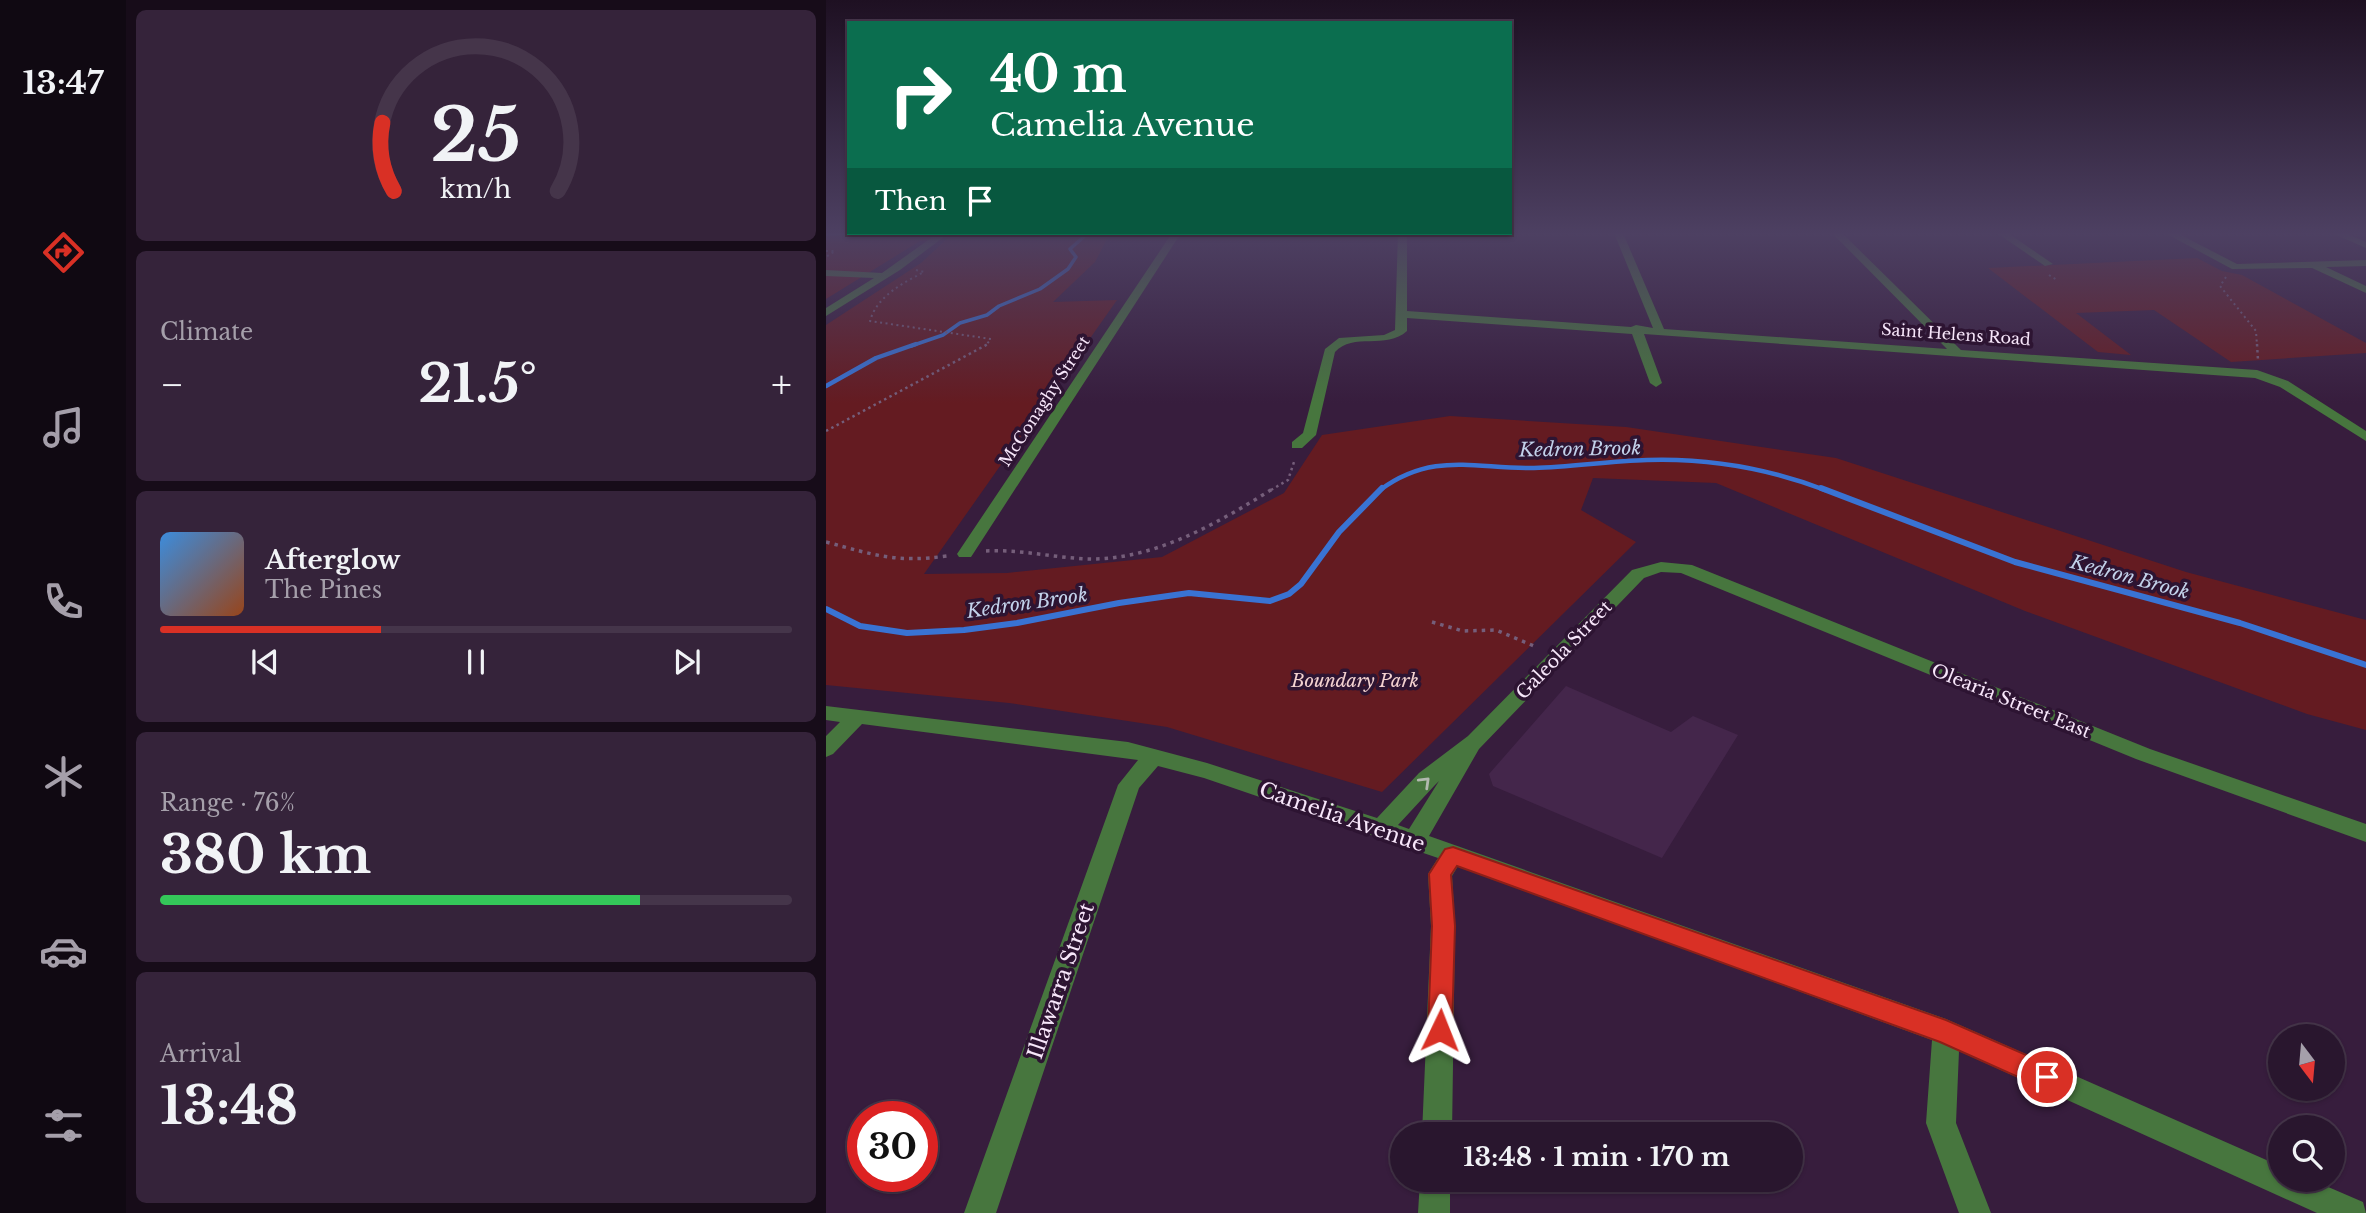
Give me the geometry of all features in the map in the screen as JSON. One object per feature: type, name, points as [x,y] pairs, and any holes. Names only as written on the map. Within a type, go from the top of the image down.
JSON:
[{"type":"street","points":[[826,313],[863,290]]},
{"type":"street","name":"McConaghy Street","points":[[965,554],[1139,290]]},
{"type":"street","points":[[1297,445],[1309,435],[1332,345],[1345,341],[1393,337],[1401,331],[1401,290]]},
{"type":"street","points":[[1642,290],[1659,330]]},
{"type":"street","points":[[1894,290],[1957,352]]},
{"type":"street","name":"Saint Helens Road","points":[[1401,314],[1636,328],[2257,374],[2284,384],[2366,437]]},
{"type":"street","points":[[1636,328],[1656,383]]},
{"type":"street","name":"Galeola Street","points":[[1381,828],[1427,779],[1475,741],[1638,574],[1658,566]]},
{"type":"street","name":"Olearia Street East","points":[[1658,566],[1686,569],[2143,754],[2366,833]]},
{"type":"street","name":"Camelia Avenue","points":[[826,713],[1115,748],[1154,756],[1381,828],[1946,1032],[2352,1213]]},
{"type":"street","points":[[826,749],[857,717]]},
{"type":"street","name":"Galeola Street","points":[[1414,841],[1475,741]]},
{"type":"street","name":"Illawarra Street","points":[[981,1213],[1129,785],[1154,756]]},
{"type":"street","points":[[1437,1122],[1443,926],[1440,874],[1453,855]]},
{"type":"street","points":[[1946,1032],[1941,1123],[1975,1213]]},
{"type":"street","points":[[1434,1213],[1435,1192]]},
{"type":"path","points":[[826,431],[989,344],[991,339],[972,334],[870,321],[869,318],[893,290]]},
{"type":"path","points":[[2223,290],[2256,331],[2257,374]]},
{"type":"path","points":[[826,542],[900,560],[1032,550],[1094,559],[1170,543],[1288,480],[1297,445]]},
{"type":"path","points":[[1433,622],[1462,631],[1496,630],[1534,646]]},
{"type":"shaded area","points":[[1566,686],[1671,732],[1693,716],[1738,735],[1662,858],[1493,786],[1489,774]]},
{"type":"green space","points":[[826,290],[841,290],[826,299]]},
{"type":"green space","name":"Boundary Park","points":[[880,290],[1066,290],[1053,302],[1117,300],[924,574],[1007,573],[1162,557],[1284,493],[1322,435],[1450,416],[1626,427],[1836,458],[2186,572],[2366,620],[2366,730],[2307,714],[2025,611],[1716,483],[1593,478],[1581,510],[1636,542],[1382,792],[1167,727],[1009,703],[826,685],[826,325]]},
{"type":"green space","points":[[2016,290],[2269,290],[2366,343],[2366,353],[2231,362],[2154,310],[2076,313],[2131,355],[2098,352]]},
{"type":"waterway","name":"Kedron Brook","points":[[911,346],[943,335],[960,323],[987,315],[999,306],[1039,290]]},
{"type":"waterway","name":"Kedron Brook","points":[[826,386],[876,358],[916,344]]},
{"type":"waterway","name":"Kedron Brook","points":[[1380,490],[1399,478],[1436,466],[1534,468],[1670,460],[1760,470],[1825,490]]},
{"type":"waterway","name":"Kedron Brook","points":[[1821,488],[2015,562],[2240,623],[2366,665]]},
{"type":"waterway","name":"Kedron Brook","points":[[826,609],[860,626],[907,633],[964,630],[1017,623],[1119,603],[1189,593],[1270,601],[1289,594],[1301,584],[1339,532],[1380,490]]},
{"type":"route","points":[[1440,1030],[1443,926],[1440,874],[1453,855],[1946,1032],[2047,1077]]}]
